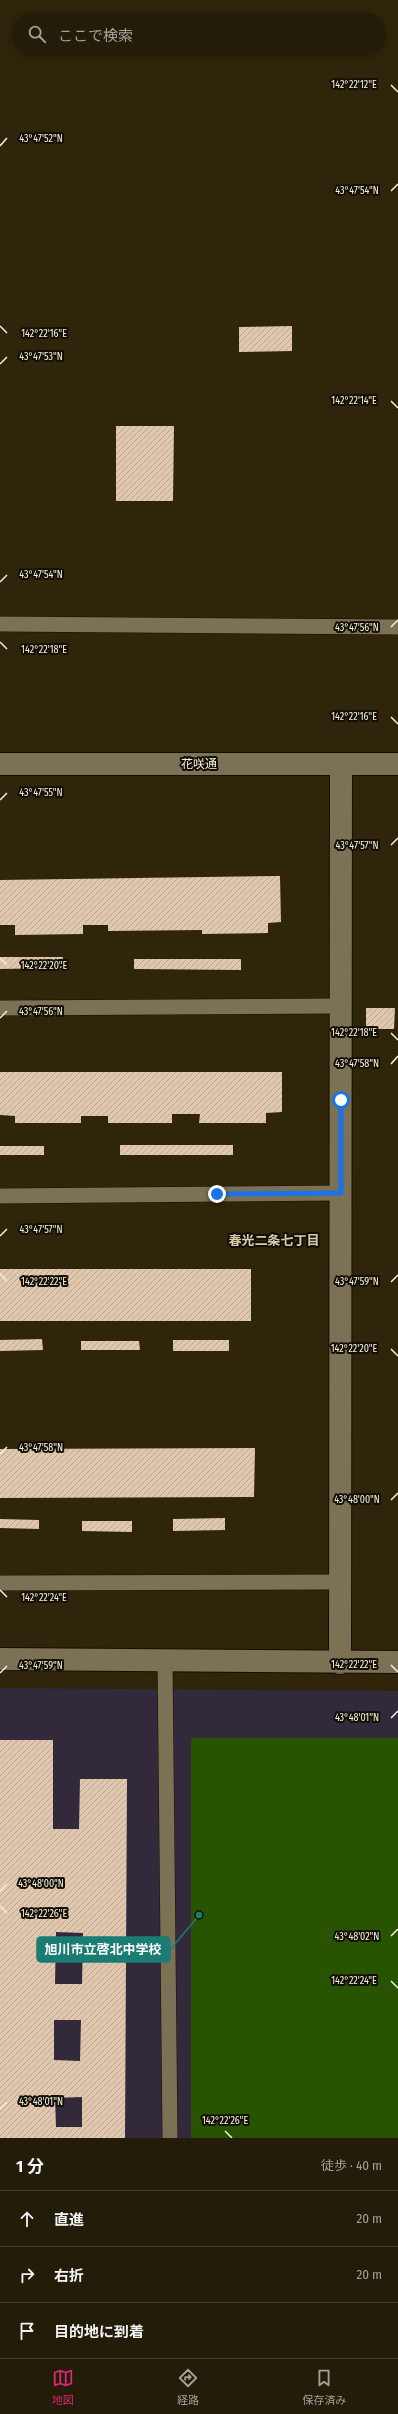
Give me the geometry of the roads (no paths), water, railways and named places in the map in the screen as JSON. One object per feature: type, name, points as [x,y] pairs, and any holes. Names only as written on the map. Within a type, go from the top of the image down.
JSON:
[{"type":"street","name":"花咲通","points":[[0,764],[398,764]]},
{"type":"street","points":[[340,1663],[341,764]]},
{"type":"street","points":[[0,1659],[340,1663],[398,1662]]},
{"type":"lane","points":[[0,624],[398,627]]},
{"type":"lane","points":[[0,1008],[340,1006]]},
{"type":"lane","points":[[0,1196],[341,1193]]},
{"type":"lane","points":[[0,1583],[341,1582]]},
{"type":"lane","points":[[165,1660],[170,2138]]},
{"type":"place","name":"旭川市立啓北中学校","points":[[199,1915]]},
{"type":"district","name":"春光二条七丁目","points":[[274,1240]]}]
